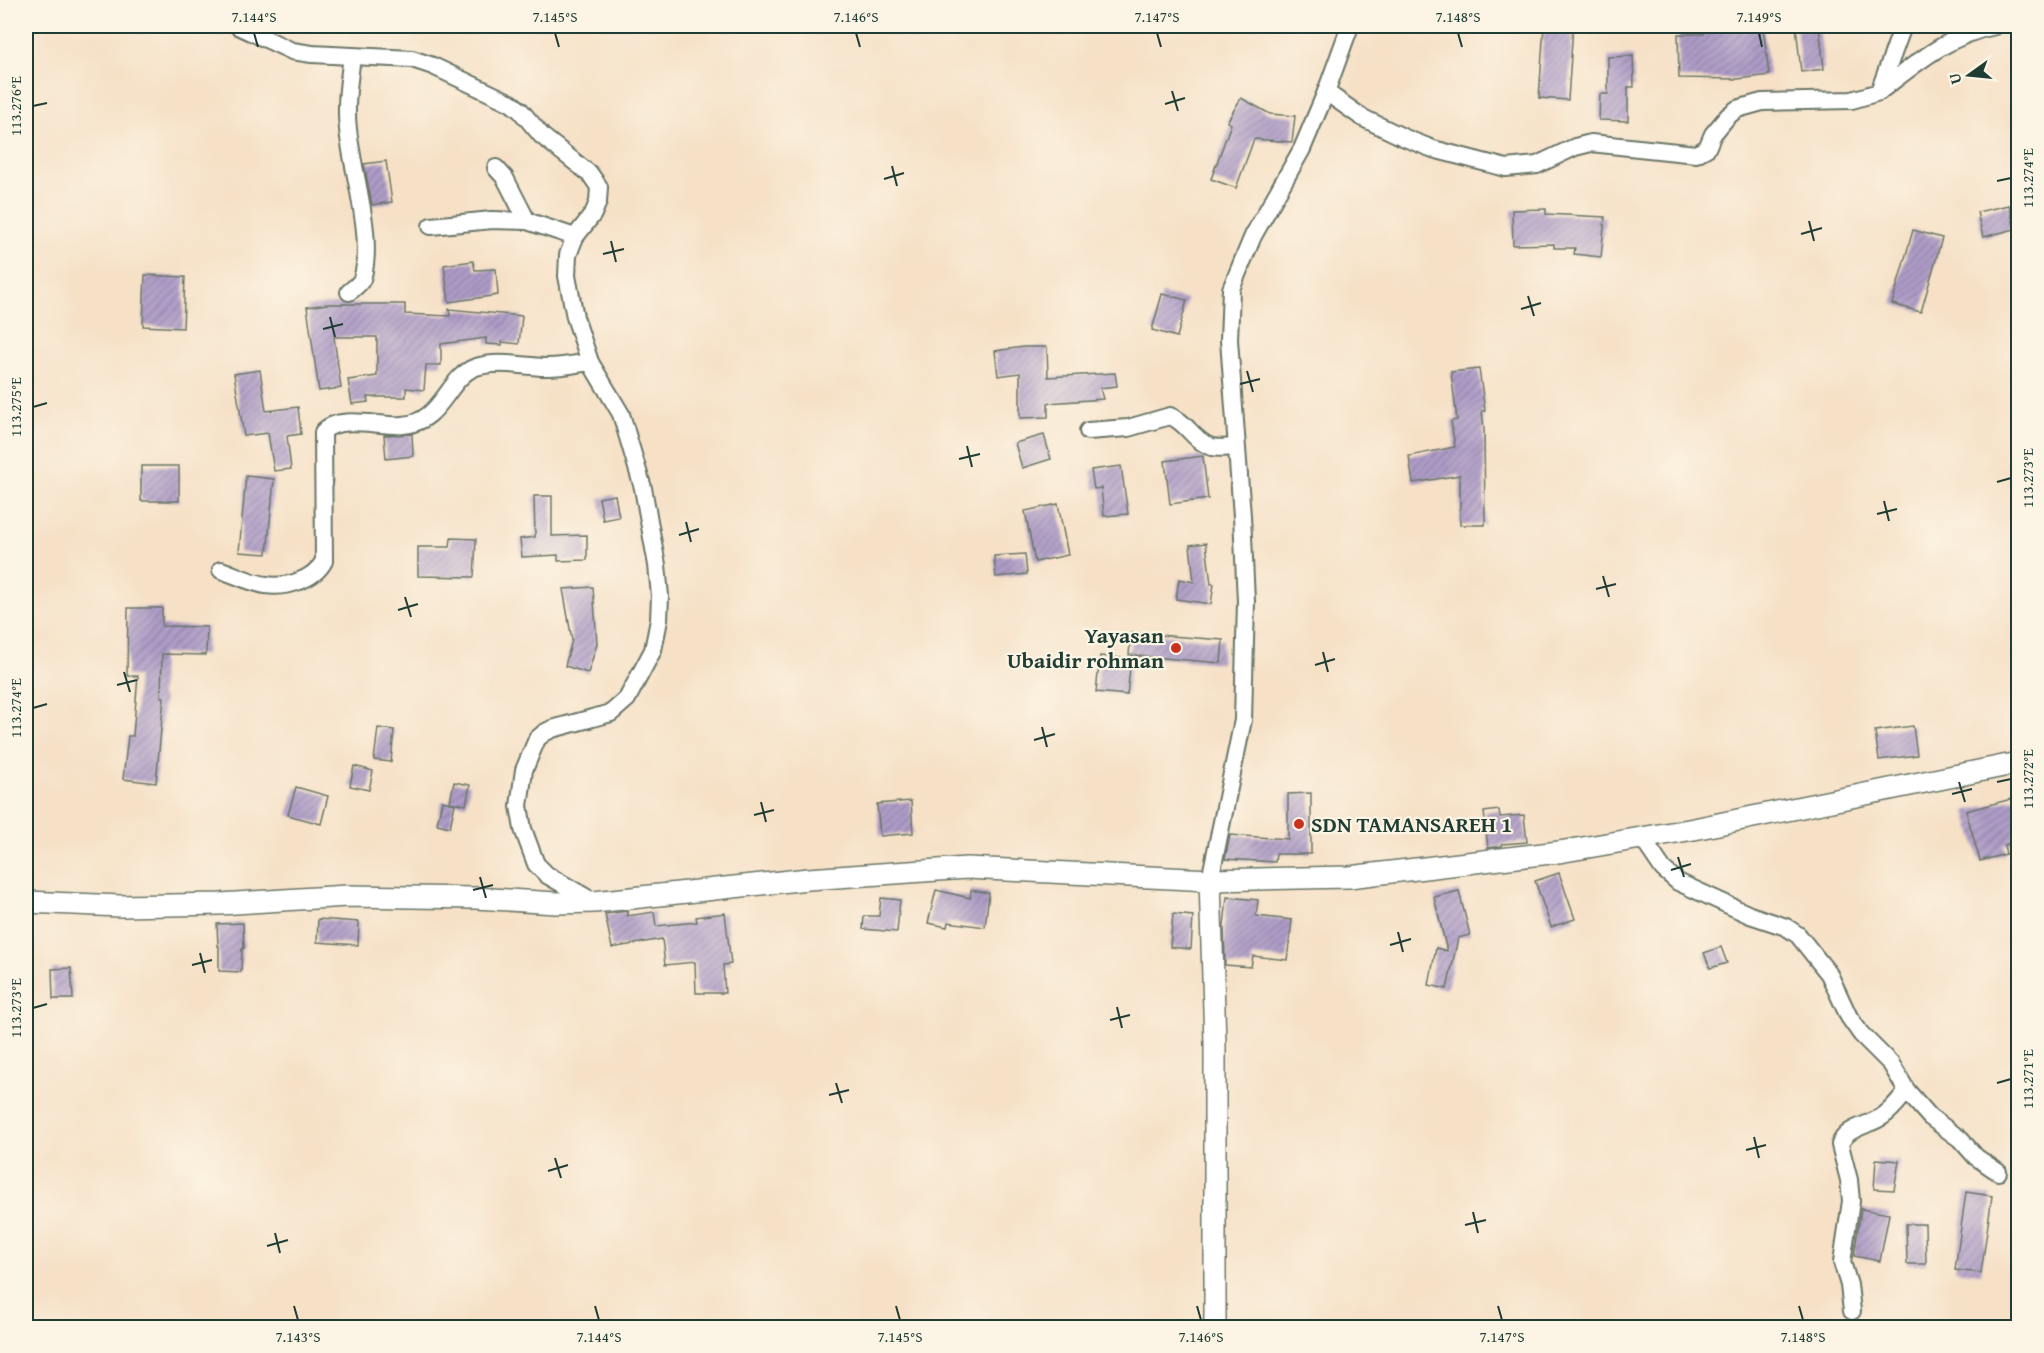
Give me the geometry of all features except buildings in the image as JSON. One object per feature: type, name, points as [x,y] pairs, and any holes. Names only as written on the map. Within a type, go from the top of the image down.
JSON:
[{"type":"street","points":[[238,26],[292,51],[412,59],[433,66],[511,103],[542,136],[590,174],[599,187],[598,202],[593,214],[575,237],[568,255],[567,276],[575,317],[590,362],[621,414],[643,488],[657,565],[660,596],[659,620],[653,650],[627,699],[611,713],[552,729],[537,739],[524,770],[519,806],[523,829],[536,864],[547,875],[594,902]]},
{"type":"street","points":[[1215,1328],[1215,1055],[1210,880],[1244,720],[1246,601],[1229,340],[1231,289],[1253,236],[1302,149],[1350,26]]},
{"type":"street","points":[[1879,92],[1903,26]]},
{"type":"street","points":[[1326,92],[1363,118],[1405,138],[1433,149],[1506,168],[1537,165],[1575,147],[1592,143],[1696,154],[1707,148],[1713,134],[1737,109],[1762,102],[1852,100],[1879,92],[1924,56],[1974,30],[1995,26]]},
{"type":"street","points":[[349,292],[361,282],[366,259],[365,229],[348,127],[352,56]]},
{"type":"street","points":[[496,168],[505,178],[527,221]]},
{"type":"street","points":[[431,226],[492,220],[527,221],[575,237]]},
{"type":"street","points":[[221,570],[265,585],[285,585],[299,581],[320,568],[324,561],[323,432],[327,427],[343,423],[403,425],[417,422],[437,408],[463,374],[476,367],[500,364],[547,367],[590,362]]},
{"type":"street","points":[[1088,431],[1128,428],[1170,416],[1181,421],[1202,442],[1213,447],[1236,447]]},
{"type":"street","points":[[26,902],[121,906],[347,896],[475,898],[556,903],[594,902],[808,879],[967,868],[1210,880],[1349,877],[1560,852],[1642,838],[2019,763]]},
{"type":"street","points":[[1642,838],[1663,869],[1678,882],[1750,915],[1786,927],[1798,935],[1829,974],[1849,1017],[1861,1034],[1891,1064],[1907,1091],[1930,1117],[1960,1139],[1976,1157],[1998,1172]]},
{"type":"street","points":[[1852,1311],[1849,1285],[1842,1262],[1851,1201],[1841,1140],[1853,1129],[1875,1122],[1886,1114],[1907,1091]]},
{"type":"place","name":"Yayasan Ubaidir rohman","points":[[1176,648]]},
{"type":"place","name":"SDN TAMANSAREH 1","points":[[1299,824]]}]
